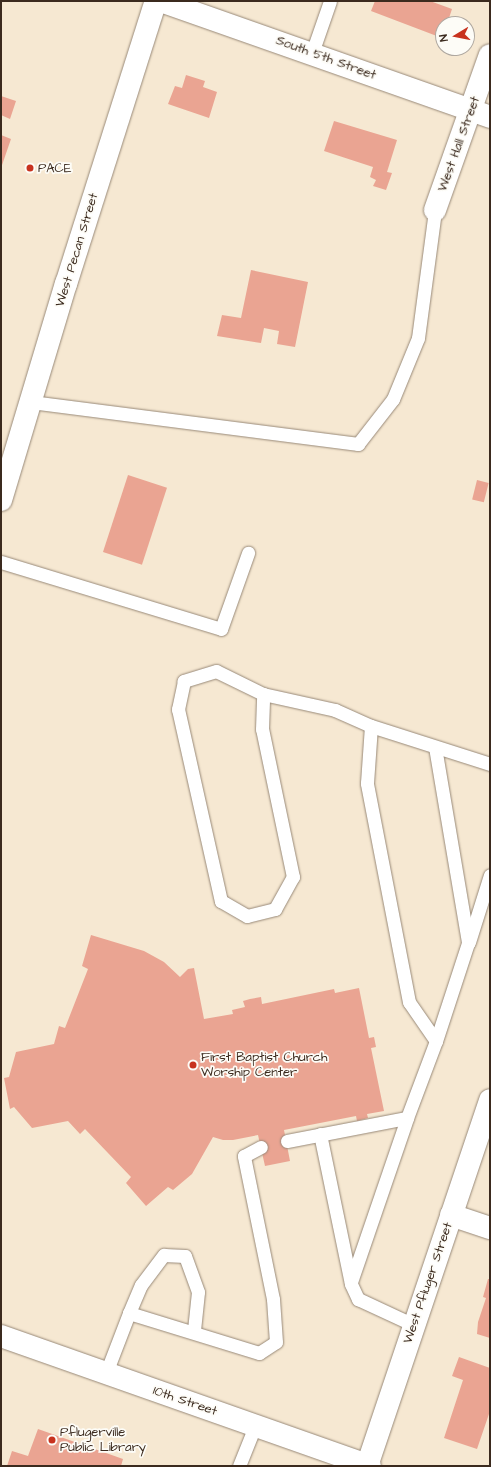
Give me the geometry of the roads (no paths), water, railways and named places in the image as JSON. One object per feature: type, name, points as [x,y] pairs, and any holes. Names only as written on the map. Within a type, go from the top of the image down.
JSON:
[{"type":"street","name":"West Pecan Street","points":[[1,500],[156,1]]},
{"type":"street","name":"South 5th Street","points":[[161,1],[312,53],[481,114]]},
{"type":"street","name":"West Hall Street","points":[[435,210],[481,114],[490,55]]},
{"type":"street","name":"West Pfluger Street","points":[[368,1466],[490,1100]]},
{"type":"street","points":[[451,1214],[490,1228]]},
{"type":"street","name":"10th Street","points":[[1,1336],[368,1466]]},
{"type":"lane","points":[[312,53],[330,1]]},
{"type":"lane","points":[[31,402],[358,444],[393,399],[418,338],[435,210]]},
{"type":"lane","points":[[1,562],[221,629],[248,553]]},
{"type":"lane","points":[[263,694],[262,729],[293,877],[275,909],[247,916],[221,901],[178,709],[184,682],[216,671],[263,694],[335,710],[371,726],[490,764]]},
{"type":"lane","points":[[371,726],[367,783],[409,1002],[436,1041]]},
{"type":"lane","points":[[435,747],[468,943]]},
{"type":"lane","points":[[351,1284],[407,1118],[436,1041],[490,875]]},
{"type":"lane","points":[[287,1141],[407,1118]]},
{"type":"lane","points":[[320,1134],[351,1284],[358,1299],[414,1325]]},
{"type":"lane","points":[[129,1313],[194,1331],[259,1353],[276,1342],[273,1299],[244,1156],[261,1147]]},
{"type":"lane","points":[[106,1373],[141,1285],[164,1256],[185,1256],[198,1292],[194,1331]]},
{"type":"lane","points":[[239,1466],[255,1426]]},
{"type":"place","name":"PACE","points":[[30,168]]},
{"type":"place","name":"First Baptist Church Worship Center","points":[[193,1065]]},
{"type":"place","name":"Pflugerville Public Library","points":[[52,1440]]}]
